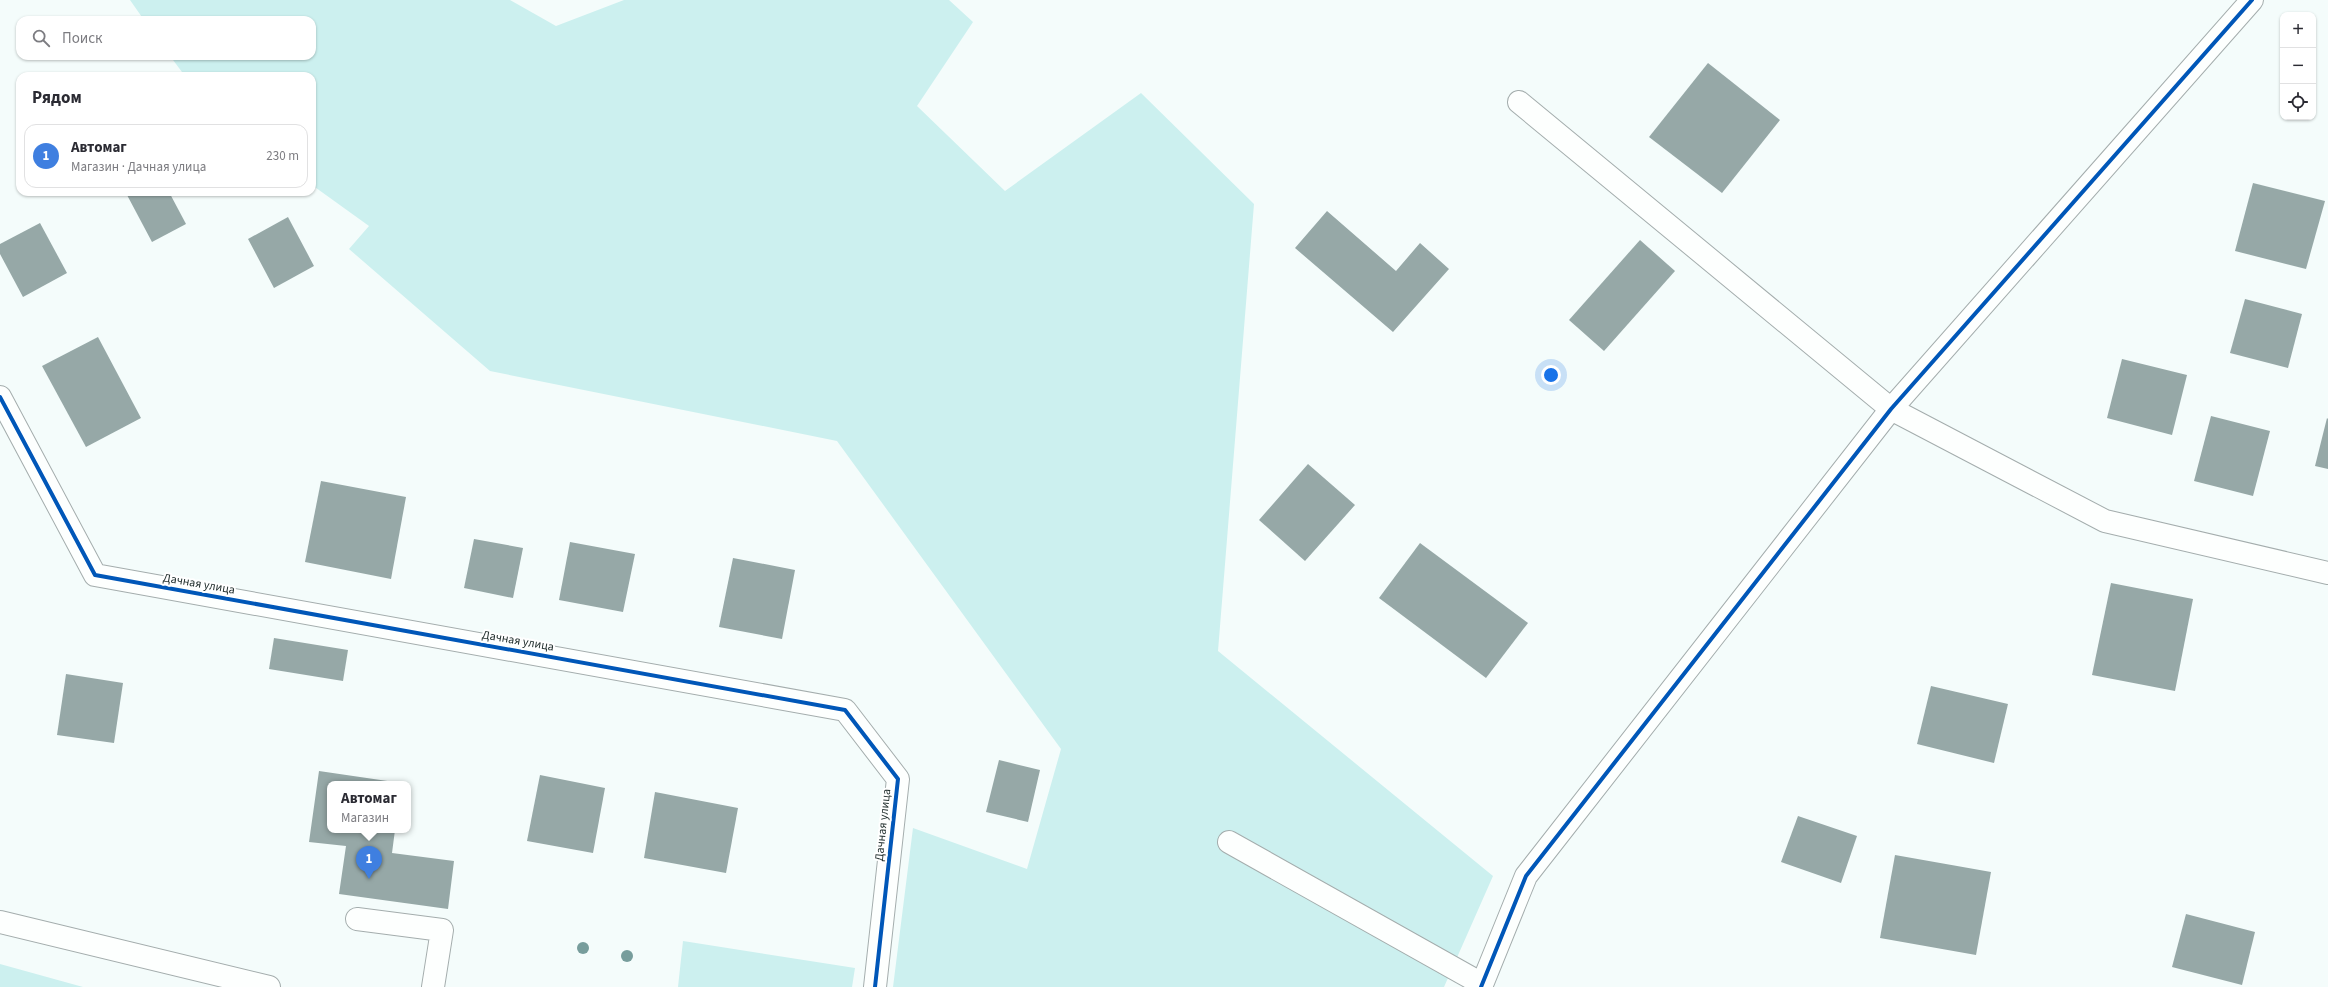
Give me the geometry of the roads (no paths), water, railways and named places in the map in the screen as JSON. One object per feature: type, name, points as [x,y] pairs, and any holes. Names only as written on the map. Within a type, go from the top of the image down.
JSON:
[{"type":"street","points":[[1229,842],[1482,985],[1526,876],[1891,409],[2252,0]]},
{"type":"street","points":[[1519,102],[1891,409],[2105,521],[2328,573]]},
{"type":"street","name":"Дачная улица","points":[[0,397],[95,575],[845,710],[898,779],[875,987]]},
{"type":"street","points":[[357,919],[442,930],[433,987]]},
{"type":"street","points":[[0,922],[269,987]]},
{"type":"place","name":"Автомаг","points":[[369,879]]}]
